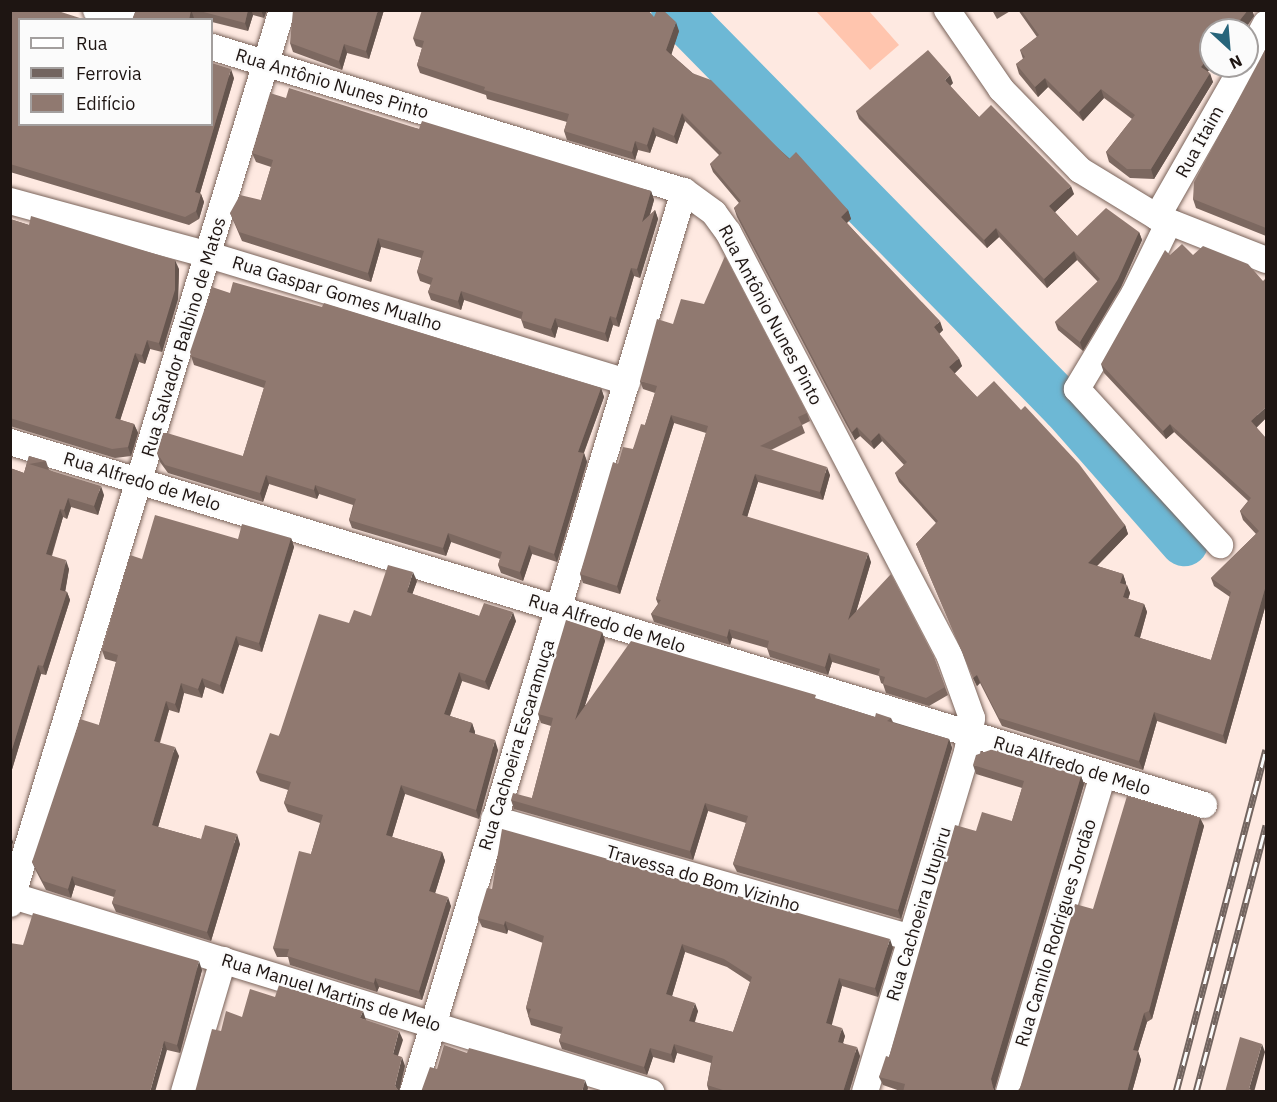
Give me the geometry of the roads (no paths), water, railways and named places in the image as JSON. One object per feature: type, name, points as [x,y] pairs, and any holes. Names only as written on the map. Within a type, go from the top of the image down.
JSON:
[{"type":"street","points":[[96,10],[119,18]]},
{"type":"street","name":"Rua Salvador Balbino de Matos","points":[[11,898],[140,482],[282,10]]},
{"type":"street","points":[[947,10],[1001,89],[1039,131],[1080,170],[1163,220],[1266,260]]},
{"type":"street","name":"Rua Antônio Nunes Pinto","points":[[213,47],[684,191],[714,213],[728,232],[958,674],[972,718],[972,735]]},
{"type":"street","name":"Rua Itaim","points":[[1220,545],[1077,389],[1134,294],[1163,220],[1237,78]]},
{"type":"street","name":"Rua Cachoeira Escaramuça","points":[[413,1092],[684,191]]},
{"type":"street","name":"Rua Gaspar Gomes Mualho","points":[[10,201],[209,255],[627,382]]},
{"type":"street","name":"Rua Alfredo de Melo","points":[[10,442],[1204,805]]},
{"type":"street","name":"Rua Cachoeira Utupiru","points":[[865,1092],[972,735]]},
{"type":"street","name":"Rua Camilo Rodrigues Jordão","points":[[1009,1092],[1103,775]]},
{"type":"street","name":"Travessa do Bom Vizinho","points":[[494,819],[913,938]]},
{"type":"street","name":"Rua Manuel Martins de Melo","points":[[11,898],[223,960],[651,1092]]},
{"type":"street","points":[[184,1092],[223,960]]},
{"type":"waterway","points":[[675,10],[1066,408],[1184,542]]},
{"type":"railway","points":[[1176,1092],[1266,750]]},
{"type":"railway","points":[[1196,1092],[1266,825]]}]
